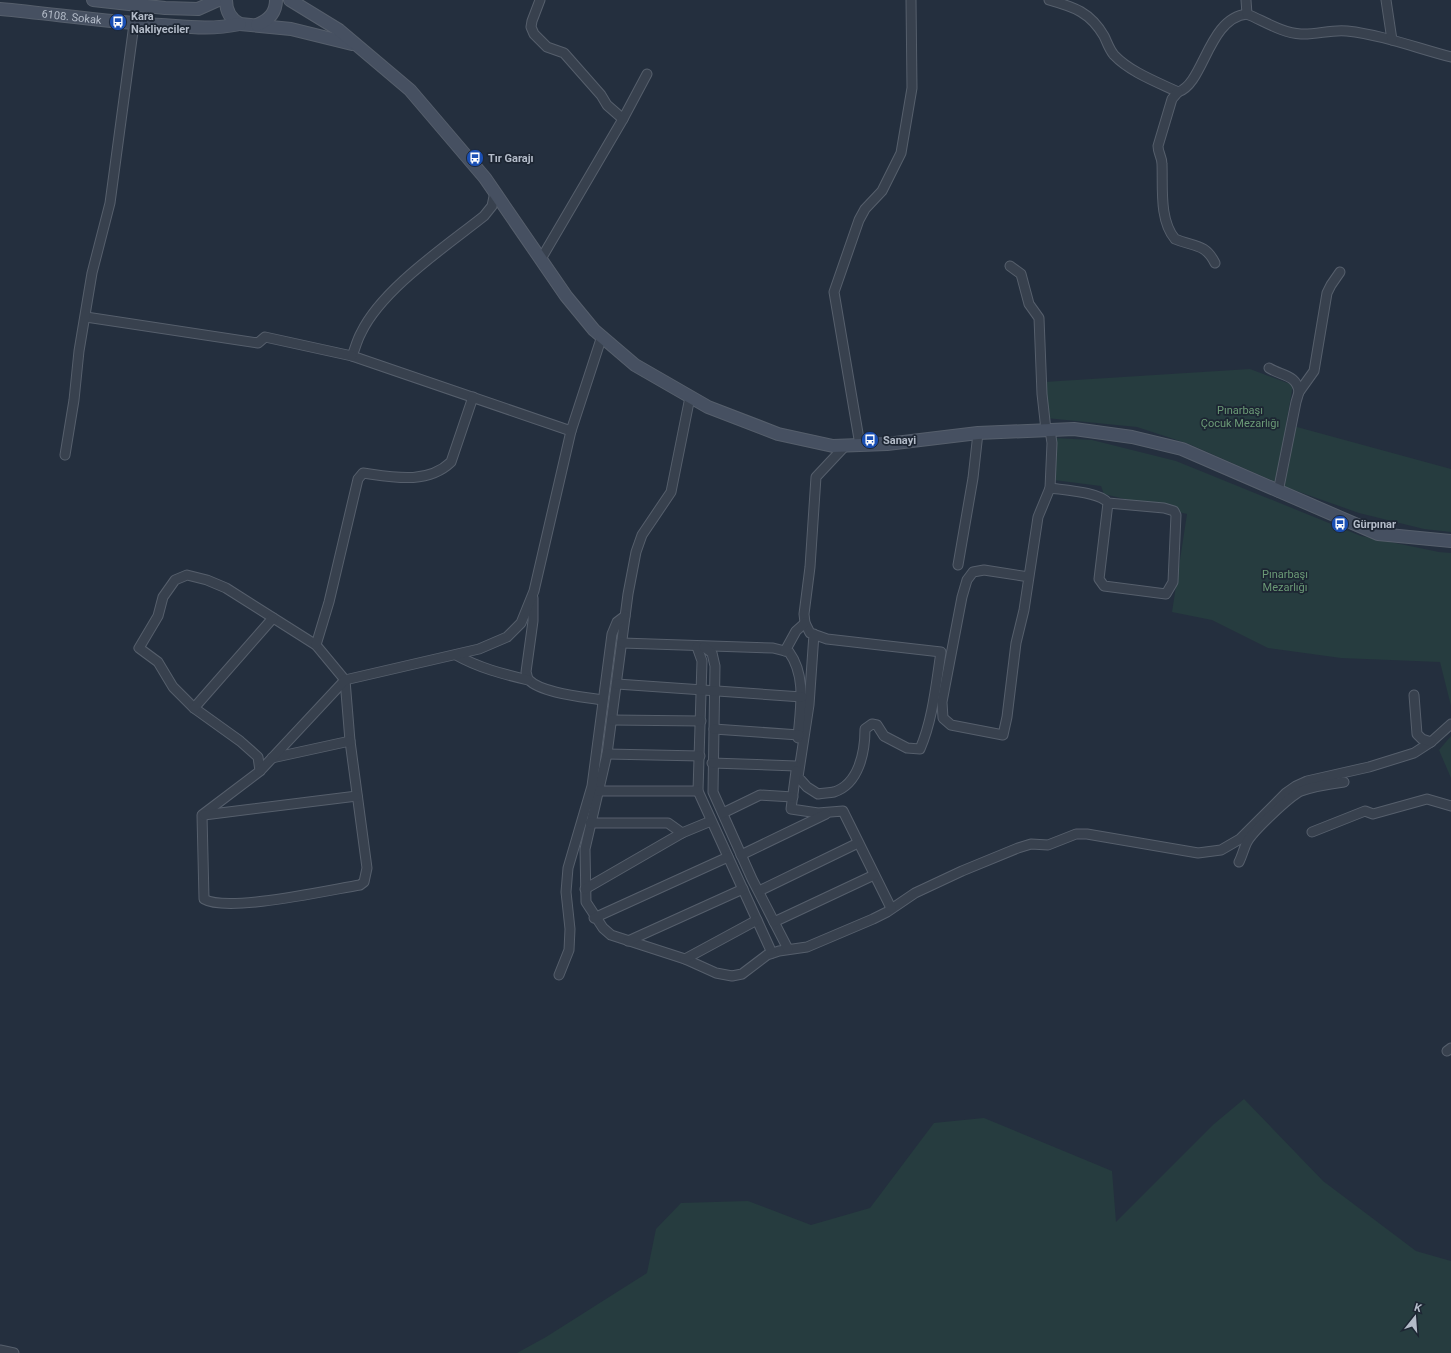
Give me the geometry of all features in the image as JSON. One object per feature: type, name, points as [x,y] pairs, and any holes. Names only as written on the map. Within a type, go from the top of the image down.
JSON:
[{"type":"main road","name":"6108. Sokak","points":[[93,0],[165,8],[198,9],[218,0]]},
{"type":"main road","points":[[226,0],[229,15],[233,21],[240,24]]},
{"type":"main road","points":[[257,25],[266,21],[272,15],[276,0]]},
{"type":"main road","points":[[290,0],[339,30],[410,90],[451,137],[495,192],[566,296],[594,330],[635,365],[708,407],[778,434],[833,446],[887,444],[978,433],[1048,430],[1081,430],[1132,437],[1182,449],[1278,492],[1378,534],[1451,541]]},
{"type":"main road","name":"6108. Sokak","points":[[0,9],[134,24],[218,29],[240,24],[257,25],[291,29],[357,46]]},
{"type":"street","points":[[540,0],[532,21],[531,27],[534,34],[547,47],[564,53],[601,95],[607,105],[623,119]]},
{"type":"street","points":[[860,445],[834,292],[859,220],[865,209],[882,191],[901,152],[912,88],[911,0]]},
{"type":"street","points":[[1049,0],[1078,8],[1103,34],[1115,56],[1137,71],[1178,92]]},
{"type":"street","points":[[1246,0],[1245,5],[1247,14]]},
{"type":"street","points":[[1386,0],[1392,40]]},
{"type":"street","points":[[1215,263],[1210,252],[1202,247],[1175,239],[1162,208],[1162,164],[1158,153],[1158,146],[1172,99],[1178,92],[1183,90],[1191,80],[1210,44],[1221,30],[1239,15],[1247,14],[1277,28],[1300,34],[1345,31],[1392,40],[1451,57]]},
{"type":"street","points":[[65,455],[92,273],[110,203],[134,24]]},
{"type":"street","points":[[541,259],[623,119],[647,74]]},
{"type":"street","points":[[352,356],[361,332],[385,299],[407,278],[484,216],[492,206],[495,192]]},
{"type":"street","points":[[1010,266],[1021,274],[1029,304],[1039,318],[1042,394],[1048,430],[1052,443],[1050,488],[1038,517],[1029,577],[1016,643],[1007,717],[1003,735],[951,725],[943,718],[942,702],[962,597],[967,580],[973,572],[984,570],[1029,577]]},
{"type":"street","points":[[1299,392],[1314,371],[1327,293],[1340,272]]},
{"type":"street","points":[[86,317],[258,343],[265,337],[352,356],[571,431]]},
{"type":"street","points":[[202,815],[260,771],[345,680],[479,649],[508,637],[521,623],[534,590],[571,431],[602,336]]},
{"type":"street","points":[[1269,368],[1280,375],[1294,379],[1298,383],[1299,392],[1278,492]]},
{"type":"street","points":[[316,645],[329,602],[358,479],[363,473],[404,478],[422,477],[444,469],[450,462],[473,397]]},
{"type":"street","points":[[690,397],[671,492],[642,534],[636,552],[625,616],[607,754],[585,849],[586,902],[594,918],[611,935],[685,959],[716,973],[732,976],[742,974],[772,953],[788,949],[807,947],[830,938],[882,914],[915,893],[962,871],[1031,844],[1048,845],[1076,834],[1102,835],[1198,853],[1221,850],[1240,839],[1286,793],[1296,786],[1307,781],[1369,767],[1414,753],[1431,742],[1451,724]]},
{"type":"street","points":[[958,565],[973,478],[978,433]]},
{"type":"street","points":[[814,634],[809,706],[798,776],[807,787],[818,794],[834,792],[848,783],[859,768],[865,744],[865,729],[872,724],[877,725],[884,736],[907,748],[920,749],[935,693],[940,652],[827,638],[814,634],[810,633],[805,623],[804,614],[810,567],[816,477],[846,445]]},
{"type":"street","points":[[1050,488],[1084,493],[1105,499],[1108,503],[1164,508],[1174,511],[1176,515],[1173,582],[1166,594],[1104,586],[1099,579],[1108,503]]},
{"type":"street","points":[[202,815],[204,899],[210,903],[244,904],[360,885],[364,882],[367,868],[350,741],[345,680],[316,645],[226,588],[207,580],[187,576],[175,580],[163,597],[158,616],[140,648],[158,662],[173,686],[194,708],[240,741],[258,757],[260,771]]},
{"type":"street","points":[[528,680],[526,672],[534,590]]},
{"type":"street","points":[[559,976],[569,950],[570,930],[566,892],[568,868],[592,786],[598,752],[602,700],[612,634],[617,622],[625,616]]},
{"type":"street","points":[[194,708],[273,618]]},
{"type":"street","points":[[785,651],[796,631],[805,623]]},
{"type":"street","points":[[622,643],[701,647],[773,648],[789,652],[795,660],[802,697],[791,810],[818,813],[843,811],[891,908]]},
{"type":"street","points":[[701,647],[702,690],[698,791],[772,953]]},
{"type":"street","points":[[701,647],[712,653],[715,666],[712,763],[713,792],[758,892],[788,949]]},
{"type":"street","points":[[456,655],[473,665],[500,674],[528,680],[536,685],[556,692],[602,700]]},
{"type":"street","points":[[617,684],[802,697]]},
{"type":"street","points":[[1414,695],[1417,734],[1422,739],[1431,742]]},
{"type":"street","points":[[612,720],[701,721]]},
{"type":"street","points":[[714,729],[798,735]]},
{"type":"street","points":[[272,758],[350,741]]},
{"type":"street","points":[[607,754],[700,756]]},
{"type":"street","points":[[712,763],[796,766]]},
{"type":"street","points":[[1239,862],[1248,841],[1261,825],[1299,792],[1318,786],[1344,782]]},
{"type":"street","points":[[598,791],[698,791]]},
{"type":"street","points":[[722,814],[760,795],[793,797]]},
{"type":"street","points":[[202,815],[357,796]]},
{"type":"street","points":[[1312,832],[1365,811],[1372,814],[1427,798],[1451,806]]},
{"type":"street","points":[[741,855],[831,812]]},
{"type":"street","points":[[585,889],[682,833],[711,821]]},
{"type":"street","points":[[590,823],[668,823],[682,833]]},
{"type":"street","points":[[758,892],[858,843]]},
{"type":"street","points":[[594,918],[728,857]]},
{"type":"street","points":[[774,922],[874,875]]},
{"type":"street","points":[[628,941],[743,889]]},
{"type":"street","points":[[685,959],[757,920]]},
{"type":"street","points":[[0,1350],[14,1353]]},
{"type":"green space","name":"Pınarbaşı Çocuk Mezarlığı","points":[[1250,369],[1293,385],[1286,424],[1451,469],[1451,532],[1424,529],[1359,513],[1291,489],[1189,444],[1137,427],[1046,418],[1044,382]]},
{"type":"green space","name":"Pınarbaşı Mezarlığı","points":[[1055,438],[1092,440],[1176,461],[1361,536],[1439,552],[1451,553],[1451,706],[1440,662],[1341,658],[1268,648],[1212,620],[1172,612],[1187,514],[1104,494],[1101,486],[1054,480]]},
{"type":"green space","points":[[1451,736],[1451,778],[1439,750]]},
{"type":"green space","points":[[1244,1099],[1323,1181],[1416,1251],[1451,1261],[1451,1353],[517,1353],[546,1337],[647,1273],[656,1229],[681,1203],[748,1201],[811,1225],[870,1208],[934,1123],[984,1118],[1112,1171],[1116,1222],[1214,1124]]},
{"type":"place","name":"Kara Nakliyeciler","points":[[118,22]]},
{"type":"place","name":"Tır Garajı","points":[[475,158]]},
{"type":"place","name":"Sanayi","points":[[870,440]]},
{"type":"place","name":"Gürpınar","points":[[1340,524]]}]
